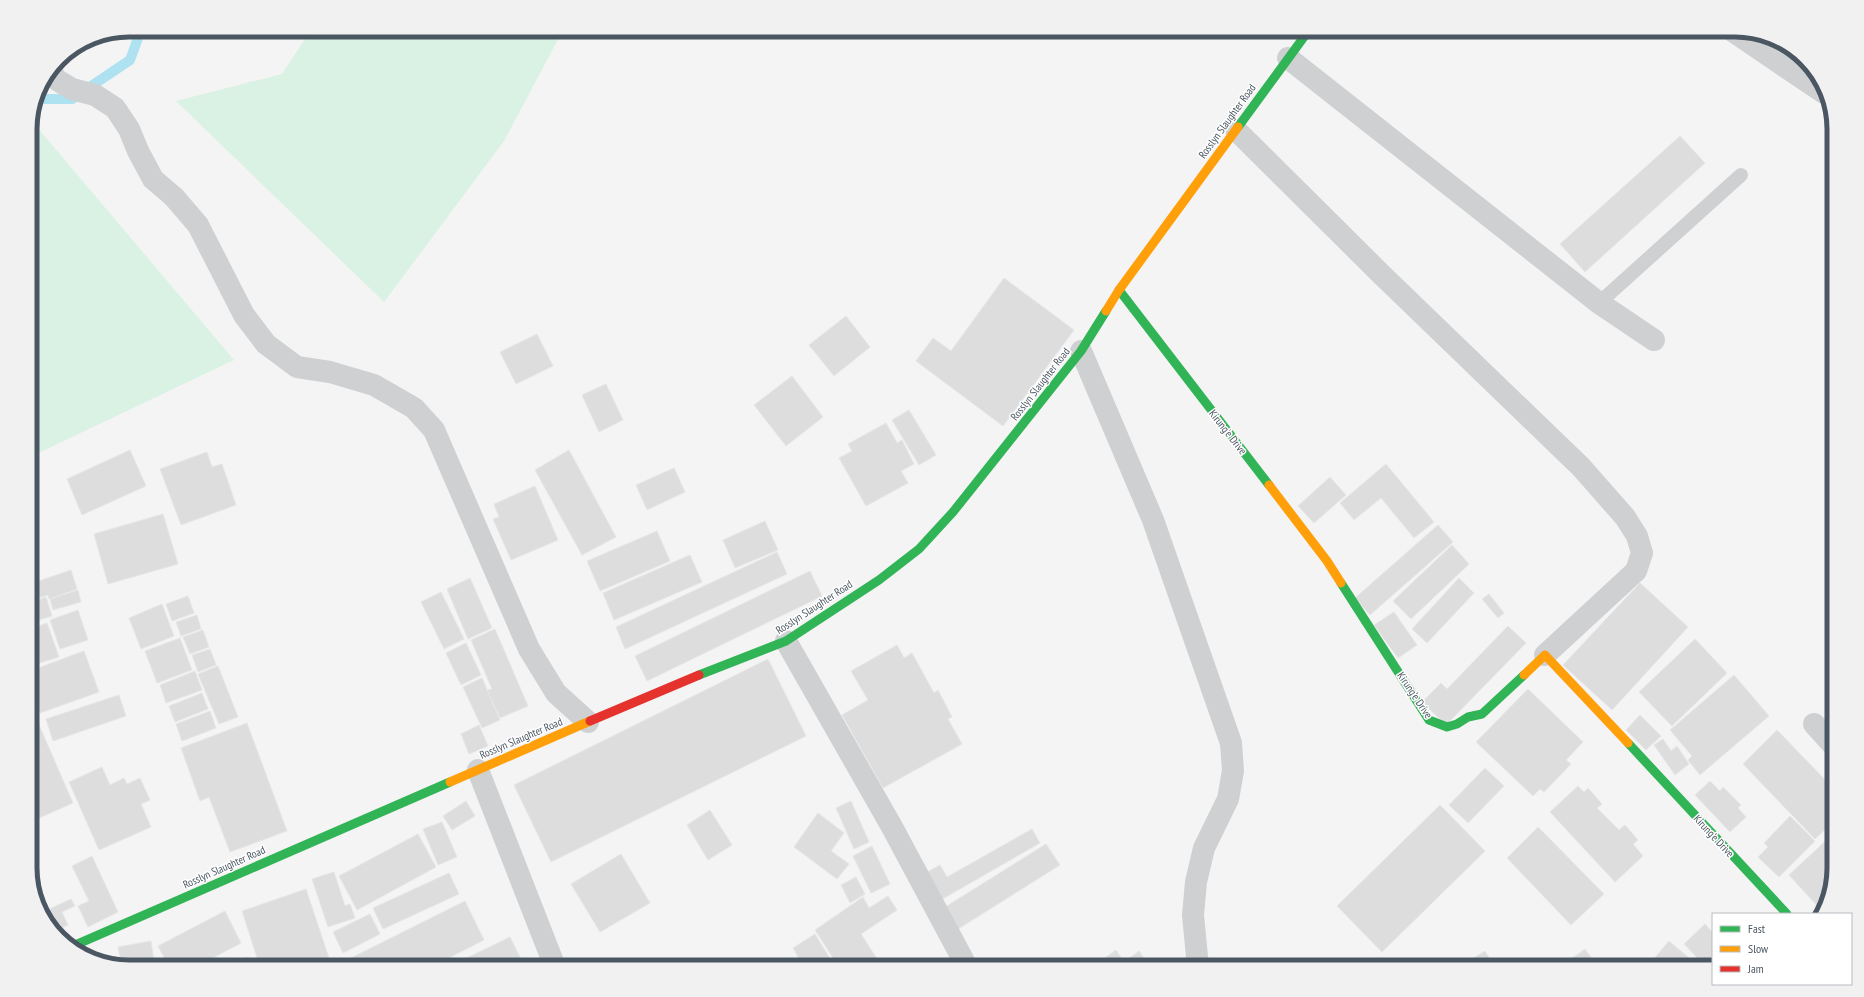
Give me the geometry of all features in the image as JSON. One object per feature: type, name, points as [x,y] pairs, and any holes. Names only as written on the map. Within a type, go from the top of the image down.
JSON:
[{"type":"street","name":"Rosslyn Slaughter Road","points":[[78,944],[669,686],[786,641],[879,580],[919,549],[953,512],[1081,351],[1119,290],[1304,37]]},
{"type":"street","points":[[1742,38],[1817,88]]},
{"type":"street","points":[[1288,58],[1599,303],[1654,340]]},
{"type":"street","points":[[54,76],[57,80],[72,88],[95,95],[115,108],[129,129],[138,151],[153,179],[174,197],[198,225],[244,315],[266,344],[297,367],[330,372],[374,385],[414,408],[434,430],[529,649],[556,693],[588,722]]},
{"type":"street","points":[[1236,130],[1382,276],[1581,467],[1625,517],[1637,536],[1642,553],[1636,571],[1545,655]]},
{"type":"street","name":"Kirung'e Drive","points":[[1119,290],[1328,561],[1429,720],[1447,727],[1458,724],[1468,717],[1482,714],[1545,655],[1786,913]]},
{"type":"street","points":[[1081,351],[1153,520],[1230,743],[1233,771],[1228,799],[1204,848],[1196,882],[1192,915],[1197,960]]},
{"type":"street","points":[[786,641],[892,827],[963,960]]},
{"type":"street","points":[[1814,724],[1827,738]]},
{"type":"street","points":[[478,770],[552,960]]},
{"type":"lane","points":[[1599,303],[1741,175]]},
{"type":"green space","points":[[306,37],[559,37],[504,141],[384,302],[176,101],[282,74]]},
{"type":"green space","points":[[37,127],[234,360],[37,454]]},
{"type":"building","points":[[1680,136],[1705,163],[1585,272],[1560,244]]},
{"type":"building","points":[[1004,278],[1074,330],[1003,426],[916,361],[933,338],[951,351]]},
{"type":"building","points":[[846,316],[870,347],[834,376],[809,345]]},
{"type":"building","points":[[537,334],[553,366],[516,384],[500,352]]},
{"type":"building","points":[[792,376],[823,417],[786,446],[754,405]]},
{"type":"building","points":[[606,384],[623,420],[599,432],[582,395]]},
{"type":"building","points":[[909,410],[936,455],[919,465],[892,420]]},
{"type":"building","points":[[886,423],[897,443],[902,440],[914,464],[901,471],[908,483],[866,506],[839,458],[852,451],[848,444]]},
{"type":"building","points":[[130,450],[146,486],[82,515],[67,479]]},
{"type":"building","points":[[569,450],[616,537],[582,555],[535,470]]},
{"type":"building","points":[[207,452],[212,467],[222,464],[236,505],[181,525],[160,469]]},
{"type":"building","points":[[1386,464],[1434,522],[1414,538],[1381,498],[1354,520],[1340,503]]},
{"type":"building","points":[[674,468],[685,492],[647,510],[636,485]]},
{"type":"building","points":[[1330,477],[1346,495],[1314,523],[1298,506]]},
{"type":"building","points":[[535,486],[558,540],[511,560],[493,519],[499,517],[494,504]]},
{"type":"building","points":[[163,514],[178,564],[108,584],[94,534]]},
{"type":"building","points":[[765,521],[778,550],[735,568],[723,540]]},
{"type":"building","points":[[1438,525],[1453,542],[1370,615],[1355,598]]},
{"type":"building","points":[[657,531],[670,561],[600,591],[587,561]]},
{"type":"building","points":[[1452,545],[1469,564],[1411,619],[1393,601]]},
{"type":"building","points":[[777,552],[787,574],[625,649],[616,627]]},
{"type":"building","points":[[690,555],[702,582],[614,620],[603,593]]},
{"type":"building","points":[[71,570],[77,589],[49,599],[48,595],[37,599],[37,582]]},
{"type":"building","points":[[810,571],[822,596],[647,681],[635,656]]},
{"type":"building","points":[[470,578],[492,628],[468,639],[447,589]]},
{"type":"building","points":[[1459,578],[1474,593],[1427,643],[1412,629]]},
{"type":"building","points":[[1640,583],[1688,627],[1612,710],[1563,665]]},
{"type":"building","points":[[78,590],[81,602],[53,610],[50,599]]},
{"type":"building","points":[[441,592],[464,639],[444,649],[421,602]]},
{"type":"building","points":[[1489,594],[1504,613],[1498,618],[1482,599]]},
{"type":"building","points":[[188,596],[194,613],[172,621],[166,604]]},
{"type":"building","points":[[46,597],[52,616],[37,621],[37,600]]},
{"type":"building","points":[[162,604],[174,636],[141,649],[129,618]]},
{"type":"building","points":[[78,610],[88,640],[60,649],[50,620]]},
{"type":"building","points":[[1394,612],[1417,645],[1398,658],[1374,625]]},
{"type":"building","points":[[197,615],[201,629],[181,636],[176,622]]},
{"type":"building","points":[[47,623],[59,657],[37,664],[37,627]]},
{"type":"building","points":[[1508,626],[1526,643],[1446,725],[1422,702],[1441,683],[1447,689]]},
{"type":"building","points":[[495,629],[528,706],[500,718],[487,690],[492,689],[471,640]]},
{"type":"building","points":[[203,630],[209,647],[190,654],[183,637]]},
{"type":"building","points":[[180,638],[192,670],[157,683],[145,651]]},
{"type":"building","points":[[1695,639],[1727,673],[1672,726],[1639,692]]},
{"type":"building","points":[[466,643],[481,675],[461,685],[446,653]]},
{"type":"building","points":[[897,645],[904,658],[912,653],[934,693],[938,690],[952,717],[948,719],[962,744],[883,788],[842,715],[868,700],[851,671]]},
{"type":"building","points":[[210,649],[216,665],[198,672],[192,655]]},
{"type":"building","points":[[84,651],[99,692],[40,713],[37,705],[37,668]]},
{"type":"building","points":[[768,659],[806,736],[551,862],[514,785]]},
{"type":"building","points":[[218,666],[238,717],[219,724],[198,674]]},
{"type":"building","points":[[195,671],[202,690],[166,703],[160,685]]},
{"type":"building","points":[[1734,675],[1769,716],[1700,775],[1688,760],[1692,756],[1670,730]]},
{"type":"building","points":[[482,678],[500,720],[482,728],[463,687]]},
{"type":"building","points":[[1528,689],[1583,742],[1566,760],[1571,764],[1544,792],[1540,789],[1533,796],[1476,742]]},
{"type":"building","points":[[202,693],[208,709],[175,722],[169,706]]},
{"type":"building","points":[[119,695],[126,716],[53,741],[46,719]]},
{"type":"building","points":[[210,711],[216,728],[182,741],[176,724]]},
{"type":"building","points":[[1640,715],[1661,736],[1646,750],[1626,730]]},
{"type":"building","points":[[37,720],[73,803],[37,819]]},
{"type":"building","points":[[247,723],[287,831],[230,852],[209,797],[200,801],[181,748]]},
{"type":"building","points":[[479,725],[488,746],[469,754],[461,734]]},
{"type":"building","points":[[1777,730],[1827,782],[1827,828],[1815,839],[1743,764]]},
{"type":"building","points":[[1663,739],[1671,751],[1677,746],[1689,764],[1675,775],[1654,745]]},
{"type":"building","points":[[102,767],[110,785],[124,778],[127,784],[140,778],[150,800],[141,804],[151,827],[99,850],[69,782]]},
{"type":"building","points":[[1485,768],[1504,786],[1468,823],[1449,805]]},
{"type":"building","points":[[1710,781],[1720,791],[1723,787],[1741,805],[1738,808],[1746,817],[1730,832],[1695,795]]},
{"type":"building","points":[[1578,786],[1584,792],[1588,788],[1602,804],[1597,808],[1619,830],[1625,825],[1638,840],[1633,844],[1643,856],[1615,882],[1550,812]]},
{"type":"building","points":[[466,801],[475,816],[452,830],[443,816]]},
{"type":"building","points":[[851,801],[869,842],[854,849],[836,808]]},
{"type":"building","points":[[1440,805],[1485,851],[1382,952],[1337,906]]},
{"type":"building","points":[[710,810],[732,845],[708,860],[687,825]]},
{"type":"building","points":[[818,813],[844,833],[831,851],[849,864],[837,879],[794,847]]},
{"type":"building","points":[[1790,816],[1815,841],[1779,877],[1758,857],[1768,847],[1764,843]]},
{"type":"building","points":[[442,822],[457,857],[438,865],[423,829]]},
{"type":"building","points":[[1538,827],[1604,894],[1571,925],[1507,858]]},
{"type":"building","points":[[1032,829],[1040,843],[939,901],[924,874],[940,865],[947,877]]},
{"type":"building","points":[[418,834],[436,867],[357,910],[339,876]]},
{"type":"building","points":[[1827,840],[1827,874],[1822,897],[1818,907],[1789,875]]},
{"type":"building","points":[[1046,844],[1060,865],[955,931],[942,909]]},
{"type":"building","points":[[872,846],[890,884],[871,893],[853,856]]},
{"type":"building","points":[[621,854],[650,903],[600,932],[571,884]]},
{"type":"building","points":[[92,856],[118,912],[88,927],[78,906],[89,901],[72,866]]},
{"type":"building","points":[[334,872],[345,906],[350,904],[355,918],[328,927],[312,879]]},
{"type":"building","points":[[449,873],[459,894],[383,929],[373,908]]},
{"type":"building","points":[[856,877],[865,894],[850,903],[841,885]]},
{"type":"building","points":[[306,889],[330,960],[258,960],[242,911]]},
{"type":"building","points":[[888,896],[897,910],[861,934],[878,960],[834,960],[815,930],[863,897],[869,908]]},
{"type":"building","points":[[71,899],[75,906],[62,912],[68,925],[60,929],[48,910]]},
{"type":"building","points":[[465,901],[484,940],[445,960],[347,960]]},
{"type":"building","points":[[225,911],[241,943],[209,960],[165,960],[158,946]]},
{"type":"building","points":[[370,914],[380,934],[343,953],[333,932]]},
{"type":"building","points":[[1705,924],[1712,932],[1712,960],[1699,960],[1684,944]]},
{"type":"building","points":[[815,934],[831,960],[800,960],[793,948]]},
{"type":"building","points":[[510,937],[522,960],[462,960]]},
{"type":"building","points":[[151,941],[154,960],[120,960],[118,947]]},
{"type":"building","points":[[1669,941],[1691,960],[1653,960]]},
{"type":"building","points":[[1585,949],[1593,960],[1570,960]]},
{"type":"building","points":[[1116,950],[1123,960],[1102,960]]},
{"type":"building","points":[[1139,951],[1145,960],[1127,960]]},
{"type":"building","points":[[1485,951],[1491,960],[1471,960]]},
{"type":"building","points":[[247,957],[248,960],[241,960]]},
{"type":"waterway","points":[[42,99],[72,99],[130,60],[138,37]]},
{"type":"traffic: fast","points":[[1238,127],[1304,37]]},
{"type":"traffic: fast","points":[[1119,290],[1269,485]]},
{"type":"traffic: fast","points":[[699,675],[786,641],[879,580],[919,549],[953,512],[1081,351],[1106,311]]},
{"type":"traffic: fast","points":[[1341,583],[1429,720],[1447,727],[1457,724],[1468,717],[1482,714],[1524,675]]},
{"type":"traffic: fast","points":[[1628,743],[1786,913]]},
{"type":"traffic: fast","points":[[78,944],[450,782]]},
{"type":"traffic: slow","points":[[1106,311],[1119,290],[1238,127]]},
{"type":"traffic: slow","points":[[1269,485],[1327,561],[1341,583]]},
{"type":"traffic: slow","points":[[1524,675],[1545,655],[1628,743]]},
{"type":"traffic: slow","points":[[450,782],[590,721]]},
{"type":"traffic: jam","points":[[590,721],[699,675]]}]
